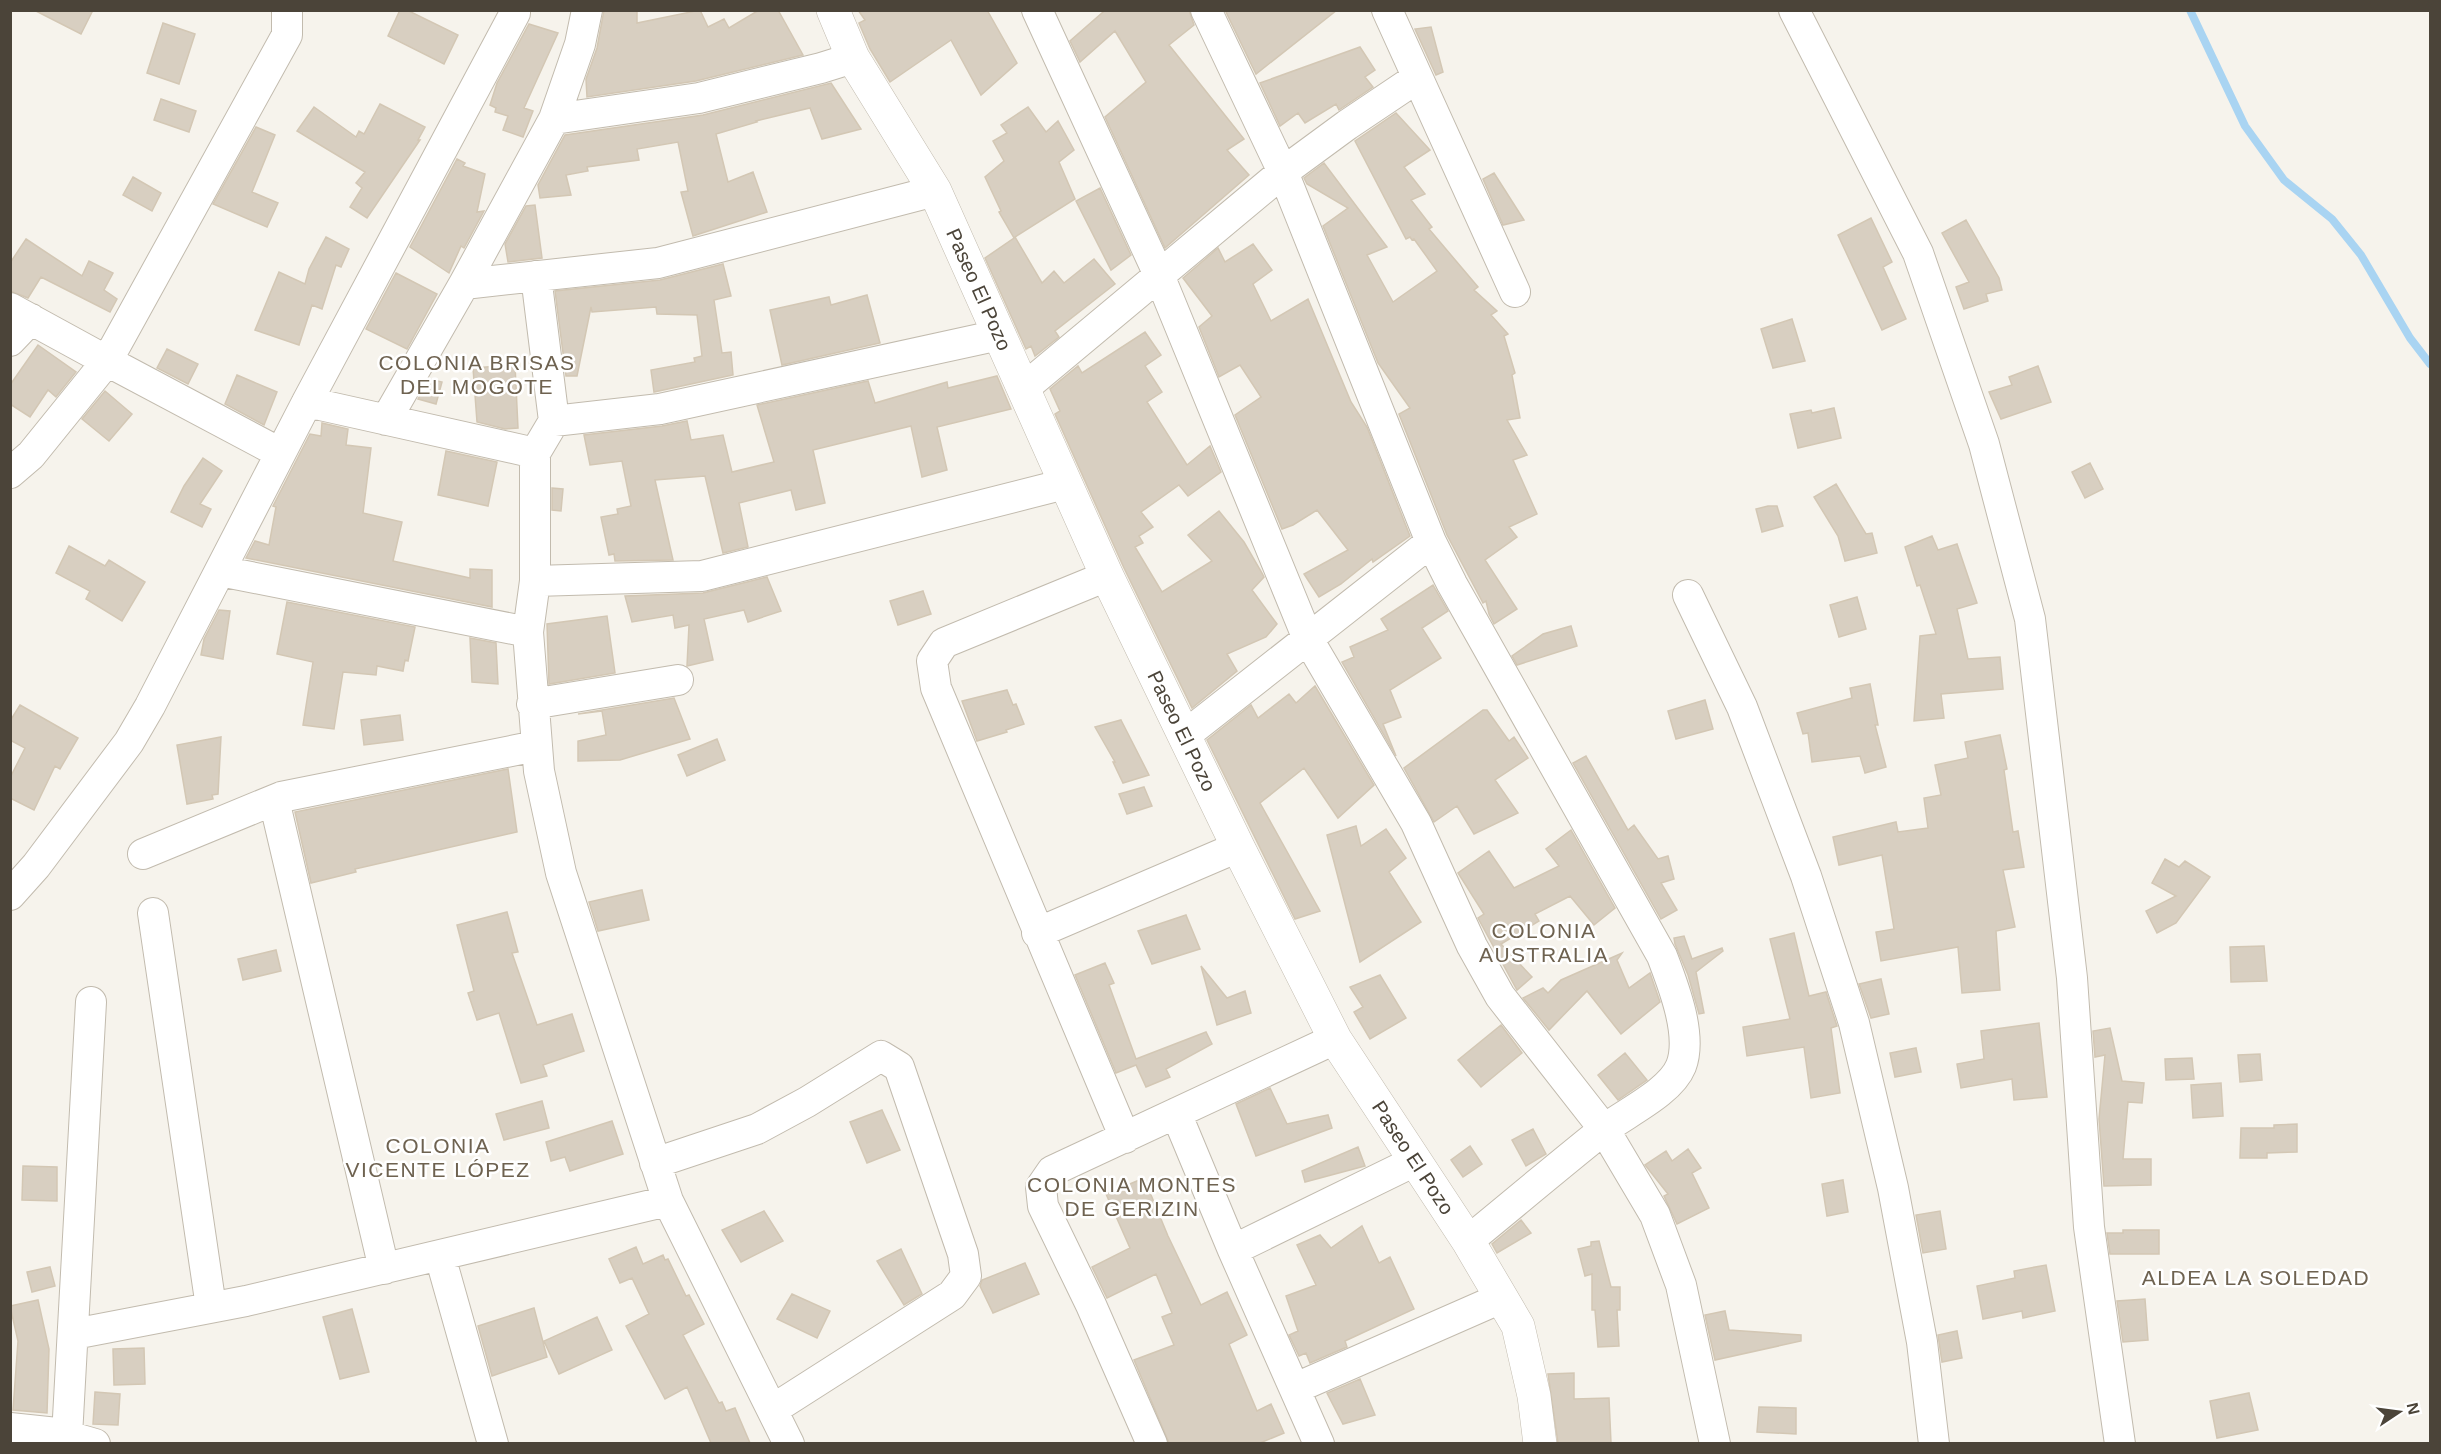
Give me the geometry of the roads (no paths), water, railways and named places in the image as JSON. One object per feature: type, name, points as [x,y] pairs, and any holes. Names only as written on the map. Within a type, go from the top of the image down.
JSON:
[{"type":"street","points":[[10,473],[31,455],[107,361],[287,35],[287,10]]},
{"type":"street","points":[[386,420],[464,284],[554,119],[580,44],[587,10]]},
{"type":"street","name":"Paseo El Pozo","points":[[833,10],[853,58],[935,191],[1107,576],[1238,847],[1335,1039],[1468,1241],[1518,1326],[1534,1396],[1540,1443]]},
{"type":"street","points":[[1037,10],[1159,275],[1308,639],[1416,823],[1472,946],[1500,996],[1604,1129],[1655,1215],[1681,1285],[1715,1443]]},
{"type":"street","points":[[1206,10],[1283,172],[1431,542],[1452,585],[1662,956],[1677,996],[1684,1043],[1682,1063],[1675,1080],[1604,1129],[1468,1241]]},
{"type":"street","points":[[1387,10],[1515,292]]},
{"type":"street","points":[[1794,10],[1918,253],[1984,444],[2030,619],[2072,978],[2089,1227],[2120,1443]]},
{"type":"street","points":[[10,895],[36,866],[129,742],[150,706],[280,453],[515,13]]},
{"type":"street","points":[[554,119],[699,98],[853,58]]},
{"type":"street","points":[[1023,389],[1283,172],[1417,78]]},
{"type":"street","points":[[464,284],[658,263],[935,191]]},
{"type":"street","points":[[536,276],[554,421],[535,453],[535,581],[528,632],[539,771],[561,873],[668,1201],[789,1443]]},
{"type":"street","points":[[10,341],[21,314],[280,453]]},
{"type":"street","points":[[554,421],[660,409],[999,335]]},
{"type":"street","points":[[307,402],[535,453]]},
{"type":"street","points":[[535,581],[702,576],[1065,484]]},
{"type":"street","points":[[1184,736],[1431,542]]},
{"type":"street","points":[[220,571],[528,632]]},
{"type":"street","points":[[1107,576],[944,643],[932,661],[936,688],[1125,1138]]},
{"type":"street","points":[[1688,595],[1742,707],[1806,876],[1854,1023],[1893,1188],[1918,1320],[1934,1443]]},
{"type":"street","points":[[532,704],[678,680]]},
{"type":"street","points":[[143,854],[274,800],[536,746]]},
{"type":"street","points":[[274,800],[384,1269]]},
{"type":"street","points":[[1037,933],[1238,847]]},
{"type":"street","points":[[153,913],[211,1307]]},
{"type":"street","points":[[10,1428],[81,1440],[74,1334],[91,1002]]},
{"type":"street","points":[[1152,1443],[1091,1305],[1043,1206],[1041,1187],[1052,1171],[1335,1039]]},
{"type":"street","points":[[655,1163],[757,1129],[807,1102],[881,1056],[899,1067],[963,1254],[966,1276],[952,1295],[772,1410]]},
{"type":"street","points":[[1176,1113],[1233,1250],[1319,1443]]},
{"type":"street","points":[[1233,1250],[1415,1161]]},
{"type":"street","points":[[74,1334],[384,1269],[668,1201]]},
{"type":"street","points":[[440,1256],[493,1443]]},
{"type":"street","points":[[1296,1388],[1501,1298]]},
{"type":"waterway","points":[[2190,10],[2245,126],[2284,180],[2332,219],[2361,255],[2410,338],[2430,364]]},
{"type":"district","name":"COLONIA BRISAS DEL MOGOTE","points":[[477,375]]},
{"type":"district","name":"COLONIA AUSTRALIA","points":[[1544,943]]},
{"type":"district","name":"COLONIA VICENTE LÓPEZ","points":[[438,1158]]},
{"type":"district","name":"COLONIA MONTES DE GERIZIN","points":[[1132,1197]]},
{"type":"district","name":"ALDEA LA SOLEDAD","points":[[2256,1278]]}]
